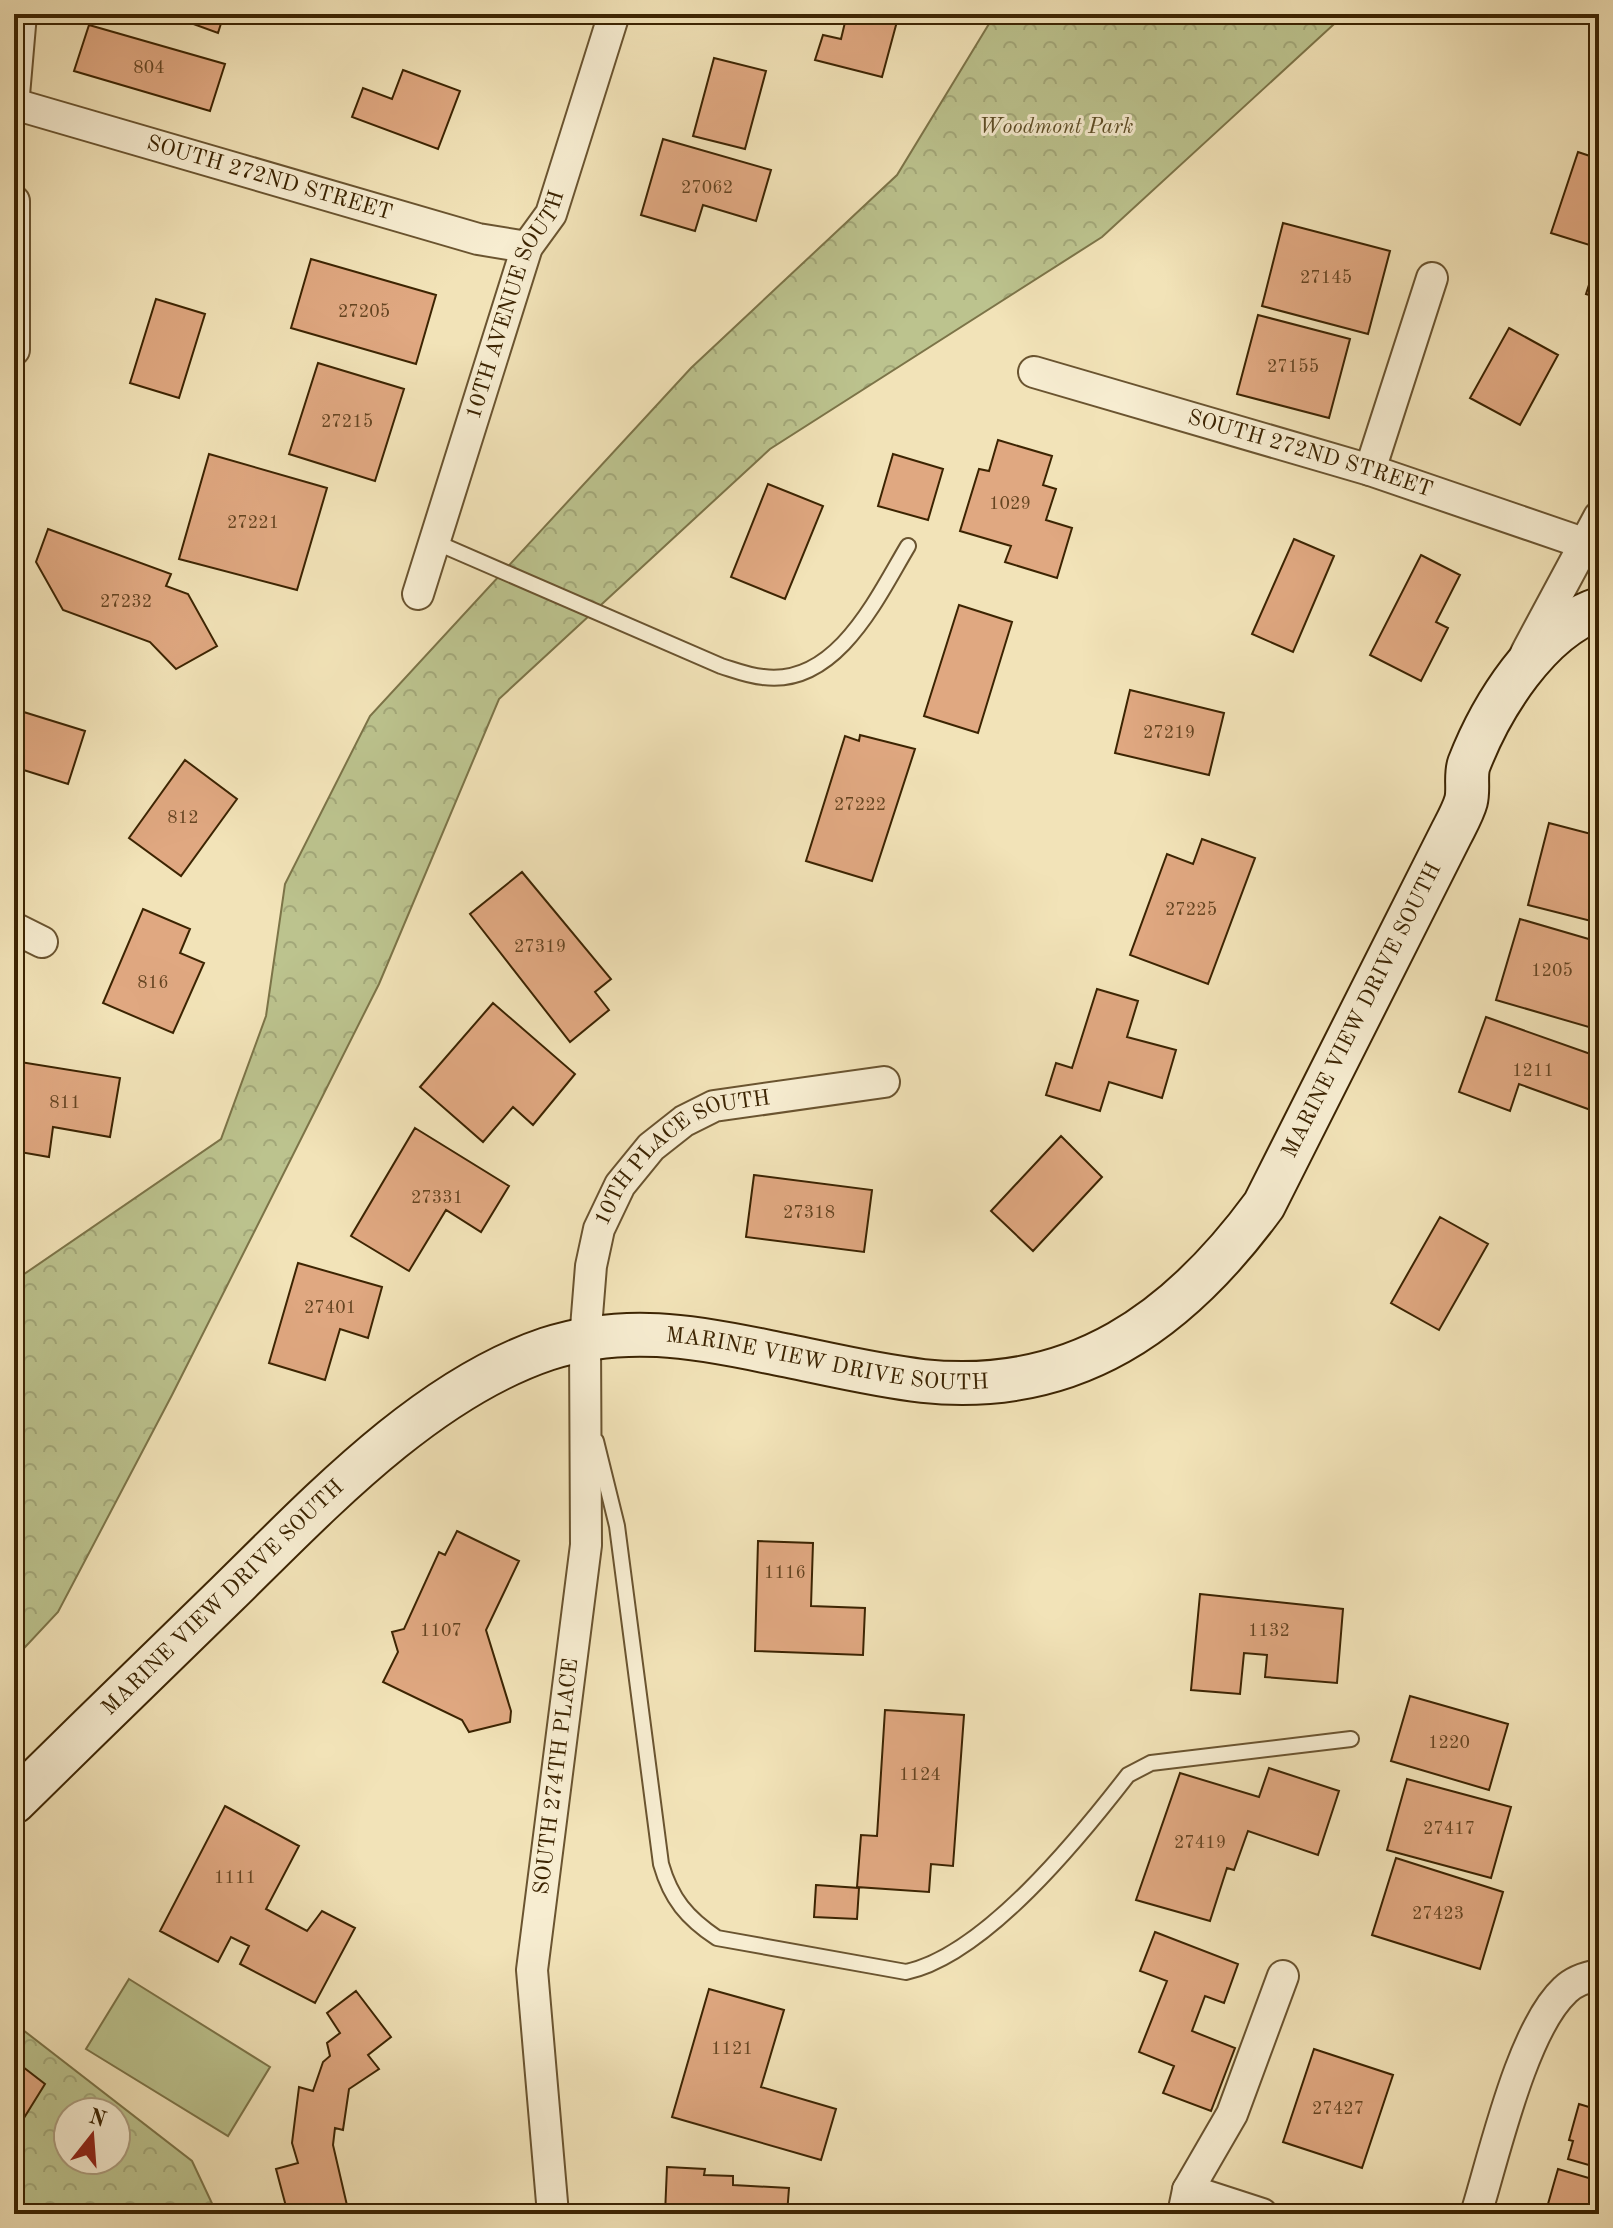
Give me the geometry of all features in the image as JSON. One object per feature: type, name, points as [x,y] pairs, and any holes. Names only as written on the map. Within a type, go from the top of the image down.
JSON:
[{"type":"main road","points":[[1467,784],[1508,689],[1540,650],[1579,616],[1599,609]]},
{"type":"main road","points":[[1467,784],[1491,774],[1531,704],[1578,651],[1599,639]]},
{"type":"main road","name":"MARINE VIEW DRIVE SOUTH","points":[[14,1802],[291,1532],[422,1416],[483,1377],[546,1350],[627,1333],[683,1334],[884,1376],[927,1382],[966,1382],[1023,1377],[1086,1360],[1139,1333],[1179,1302],[1227,1255],[1264,1205],[1467,784]]},
{"type":"street","points":[[14,95],[21,14]]},
{"type":"street","name":"10TH AVENUE SOUTH","points":[[418,594],[527,247],[551,214],[614,14]]},
{"type":"street","name":"SOUTH 272ND STREET","points":[[14,104],[478,239],[527,247]]},
{"type":"street","points":[[14,201],[14,350]]},
{"type":"street","points":[[1370,470],[1432,278]]},
{"type":"street","name":"SOUTH 272ND STREET","points":[[1034,372],[1595,539]]},
{"type":"street","points":[[1508,689],[1595,539]]},
{"type":"street","points":[[14,928],[42,942]]},
{"type":"street","name":"10TH PLACE SOUTH","points":[[585,1340],[591,1266],[599,1229],[620,1185],[651,1147],[684,1121],[714,1106],[884,1082]]},
{"type":"street","name":"SOUTH 274TH PLACE","points":[[553,2214],[532,1970],[586,1545],[585,1340]]},
{"type":"street","points":[[1476,2214],[1526,2060],[1543,2021],[1567,1988],[1599,1975]]},
{"type":"street","points":[[1262,2214],[1185,2202],[1232,2114],[1283,1976]]},
{"type":"lane","points":[[435,542],[721,666],[763,677],[784,677],[814,665],[840,647],[862,622],[908,546]]},
{"type":"lane","points":[[587,1401],[617,1526],[661,1864],[669,1893],[697,1925],[717,1938],[906,1972],[919,1970],[984,1931],[1015,1903],[1128,1775],[1151,1763],[1351,1739]]},
{"type":"green space","name":"Woodmont Park","points":[[995,14],[1345,14],[1102,237],[770,449],[499,699],[379,984],[172,1395],[58,1612],[14,1659],[14,1281],[221,1139],[266,1016],[285,884],[370,716],[691,368],[897,175]]},
{"type":"green space","points":[[129,1979],[270,2067],[228,2136],[86,2049]]},
{"type":"green space","points":[[14,2023],[108,2096],[52,2096],[52,2176],[132,2176],[132,2114],[192,2161],[217,2214],[14,2214]]},
{"type":"building","points":[[166,14],[224,14],[218,33]]},
{"type":"building","points":[[847,14],[899,14],[882,77],[815,60],[823,35],[841,39]]},
{"type":"building","points":[[89,25],[225,64],[210,111],[74,71]]},
{"type":"building","points":[[714,58],[766,71],[745,149],[693,136]]},
{"type":"building","points":[[403,70],[460,91],[438,149],[352,117],[363,88],[392,99]]},
{"type":"building","points":[[663,139],[771,170],[756,221],[703,205],[695,231],[641,215]]},
{"type":"building","points":[[1578,152],[1599,159],[1599,248],[1551,233]]},
{"type":"building","points":[[1283,223],[1390,251],[1368,334],[1262,306]]},
{"type":"building","points":[[1599,254],[1599,298],[1586,294]]},
{"type":"building","points":[[311,259],[436,295],[416,364],[291,328]]},
{"type":"building","points":[[156,299],[205,314],[179,398],[130,383]]},
{"type":"building","points":[[1258,315],[1350,339],[1329,418],[1237,394]]},
{"type":"building","points":[[1509,328],[1558,355],[1520,425],[1470,398]]},
{"type":"building","points":[[318,363],[404,389],[375,481],[289,454]]},
{"type":"building","points":[[998,440],[1052,456],[1043,485],[1056,489],[1046,520],[1072,528],[1057,578],[1005,562],[1011,546],[960,531],[979,469],[989,471]]},
{"type":"building","points":[[209,454],[327,488],[297,590],[179,559]]},
{"type":"building","points":[[893,454],[943,469],[928,520],[878,506]]},
{"type":"building","points":[[768,484],[823,506],[785,599],[731,577]]},
{"type":"building","points":[[48,529],[171,574],[166,586],[188,594],[217,646],[176,669],[150,642],[63,610],[36,562]]},
{"type":"building","points":[[1294,539],[1334,556],[1293,652],[1252,634]]},
{"type":"building","points":[[1421,555],[1460,575],[1436,622],[1448,628],[1421,681],[1370,655]]},
{"type":"building","points":[[959,605],[1012,622],[978,733],[924,716]]},
{"type":"building","points":[[1130,690],[1224,713],[1209,775],[1115,753]]},
{"type":"building","points":[[14,709],[85,731],[68,784],[14,767]]},
{"type":"building","points":[[860,735],[915,749],[872,881],[806,861],[845,736],[859,741]]},
{"type":"building","points":[[185,760],[237,799],[181,876],[129,838]]},
{"type":"building","points":[[1549,823],[1599,836],[1599,923],[1528,905]]},
{"type":"building","points":[[1202,839],[1255,858],[1208,984],[1130,955],[1167,854],[1193,864]]},
{"type":"building","points":[[522,872],[611,979],[595,992],[609,1010],[570,1042],[470,914]]},
{"type":"building","points":[[143,909],[190,929],[180,953],[204,963],[173,1033],[103,1003]]},
{"type":"building","points":[[1520,919],[1599,942],[1599,1030],[1496,1000]]},
{"type":"building","points":[[1097,989],[1138,1001],[1127,1037],[1176,1050],[1162,1098],[1109,1082],[1100,1111],[1046,1095],[1056,1063],[1072,1068]]},
{"type":"building","points":[[493,1003],[575,1074],[533,1125],[513,1107],[483,1142],[420,1087]]},
{"type":"building","points":[[1486,1017],[1599,1057],[1599,1113],[1519,1084],[1510,1111],[1459,1092]]},
{"type":"building","points":[[14,1061],[120,1078],[110,1137],[53,1127],[49,1157],[14,1151]]},
{"type":"building","points":[[415,1128],[509,1186],[481,1232],[446,1210],[409,1271],[351,1236]]},
{"type":"building","points":[[1061,1136],[1102,1177],[1033,1251],[991,1211]]},
{"type":"building","points":[[754,1175],[872,1190],[864,1252],[746,1237]]},
{"type":"building","points":[[1440,1217],[1488,1244],[1439,1330],[1391,1303]]},
{"type":"building","points":[[298,1263],[382,1287],[368,1338],[340,1329],[325,1380],[269,1363]]},
{"type":"building","points":[[457,1531],[519,1561],[486,1630],[511,1711],[510,1722],[469,1732],[462,1720],[383,1682],[398,1652],[392,1632],[404,1629],[439,1552],[445,1555]]},
{"type":"building","points":[[758,1541],[813,1543],[811,1606],[865,1608],[863,1655],[755,1651]]},
{"type":"building","points":[[1200,1594],[1343,1609],[1337,1683],[1265,1677],[1267,1655],[1244,1653],[1240,1694],[1191,1690]]},
{"type":"building","points":[[1410,1696],[1508,1724],[1489,1790],[1391,1761]]},
{"type":"building","points":[[885,1710],[964,1715],[953,1866],[931,1864],[929,1892],[857,1887],[861,1835],[877,1836]]},
{"type":"building","points":[[1269,1768],[1339,1791],[1318,1855],[1248,1831],[1234,1870],[1227,1868],[1210,1921],[1136,1900],[1180,1773],[1259,1797]]},
{"type":"building","points":[[1407,1779],[1511,1807],[1491,1878],[1387,1850]]},
{"type":"building","points":[[225,1806],[299,1846],[266,1909],[307,1931],[322,1911],[355,1928],[315,2003],[240,1964],[249,1946],[231,1937],[218,1962],[160,1931]]},
{"type":"building","points":[[1396,1858],[1503,1892],[1480,1969],[1372,1935]]},
{"type":"building","points":[[816,1885],[859,1888],[857,1919],[814,1917]]},
{"type":"building","points":[[1155,1932],[1238,1964],[1224,2003],[1205,1996],[1192,2031],[1235,2048],[1211,2111],[1163,2093],[1174,2066],[1139,2052],[1167,1981],[1140,1971]]},
{"type":"building","points":[[709,1989],[784,2010],[761,2087],[836,2109],[821,2160],[672,2117]]},
{"type":"building","points":[[356,1991],[391,2037],[368,2055],[379,2069],[349,2089],[343,2130],[335,2128],[333,2145],[349,2214],[288,2214],[276,2169],[298,2163],[292,2143],[299,2087],[313,2091],[323,2062],[330,2056],[327,2043],[340,2033],[327,2013]]},
{"type":"building","points":[[1314,2049],[1393,2075],[1362,2168],[1283,2142]]},
{"type":"building","points":[[14,2060],[45,2084],[14,2134]]},
{"type":"building","points":[[1579,2104],[1599,2110],[1599,2168],[1568,2159],[1573,2141],[1569,2140]]},
{"type":"building","points":[[667,2167],[705,2169],[704,2175],[733,2176],[733,2185],[789,2188],[787,2214],[665,2214]]},
{"type":"building","points":[[1558,2169],[1599,2181],[1599,2214],[1550,2214],[1552,2206],[1548,2204]]}]
